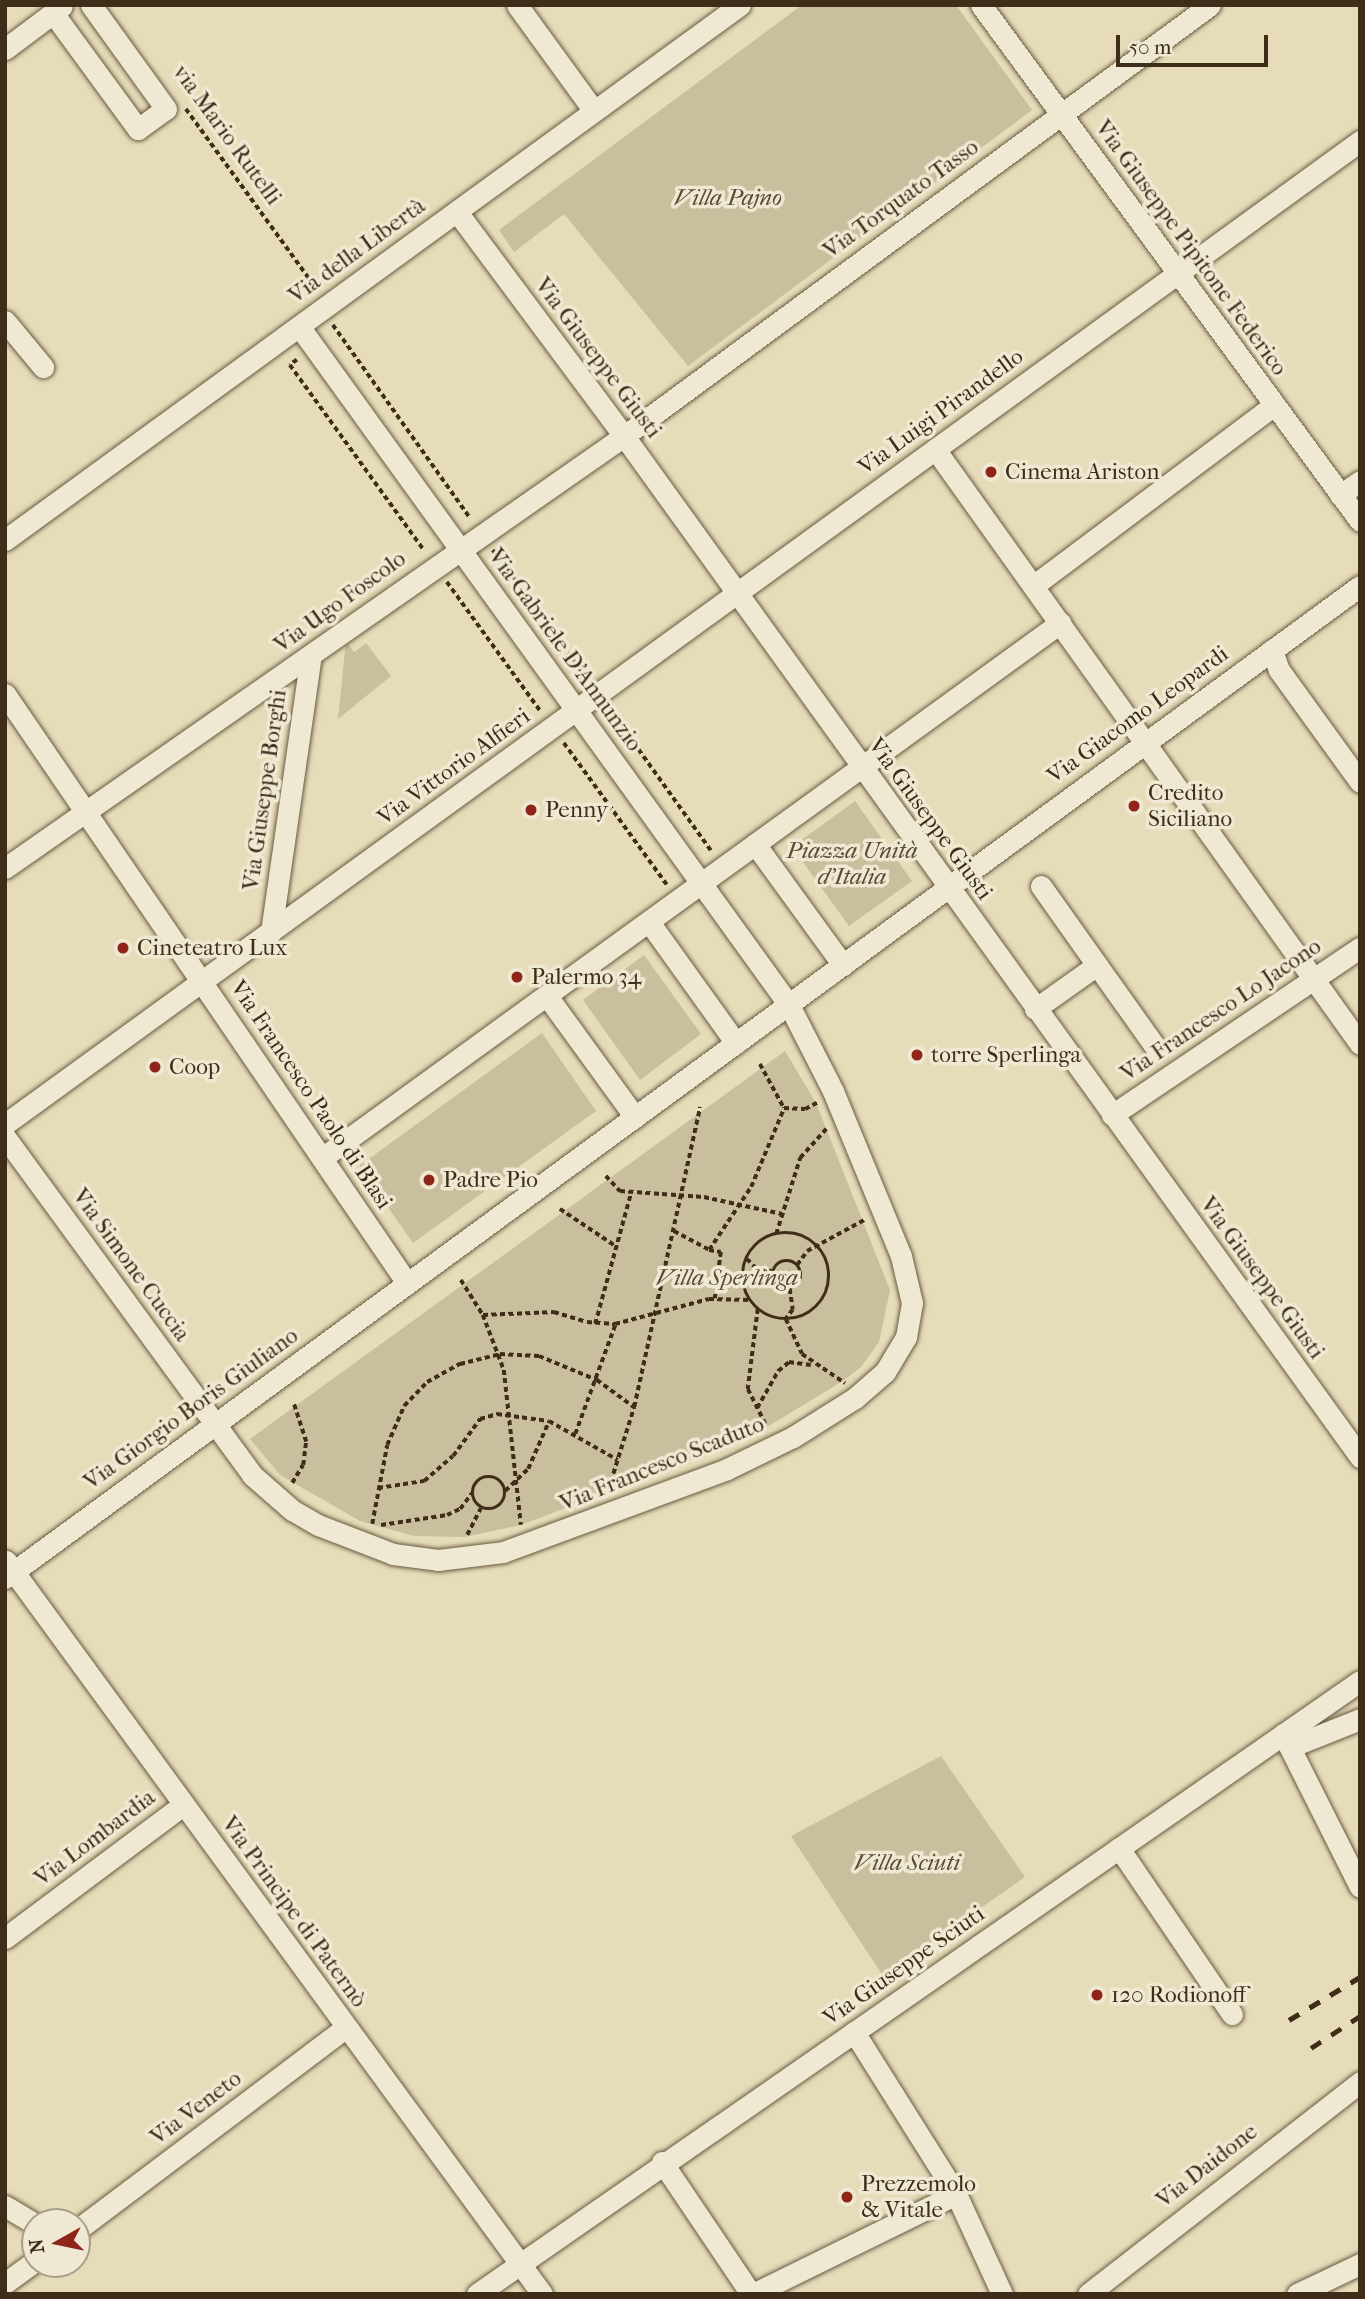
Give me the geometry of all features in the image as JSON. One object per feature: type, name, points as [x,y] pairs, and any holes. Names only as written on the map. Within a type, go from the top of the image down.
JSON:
[{"type":"street","points":[[5,49],[59,9],[138,130],[166,109],[91,5]]},
{"type":"street","points":[[517,5],[594,111]]},
{"type":"street","name":"Via della Libertà","points":[[5,540],[740,5]]},
{"type":"street","name":"Via Giuseppe Pipitone Federico","points":[[981,5],[1360,522]]},
{"type":"street","name":"Via Torquato Tasso","points":[[624,436],[1210,5]]},
{"type":"street","name":"Via Luigi Pirandello","points":[[736,593],[1360,141]]},
{"type":"street","name":"Via Giuseppe Giusti","points":[[457,212],[624,436],[860,768],[1360,1457]]},
{"type":"street","points":[[5,321],[43,367]]},
{"type":"street","name":"Via Gabriele D'Annunzio","points":[[299,326],[789,1004]]},
{"type":"street","points":[[1033,586],[1273,406]]},
{"type":"street","name":"Via Ugo Foscolo","points":[[5,868],[85,810],[312,656],[459,548],[483,536],[624,436]]},
{"type":"street","points":[[935,449],[1360,1044]]},
{"type":"street","points":[[1340,495],[1360,481]]},
{"type":"street","name":"Via Giacomo Leopardi","points":[[948,888],[1360,586]]},
{"type":"street","name":"Via Vittorio Alfieri","points":[[5,1125],[736,593]]},
{"type":"street","points":[[322,1158],[1060,623]]},
{"type":"street","points":[[1272,650],[1279,670],[1360,782]]},
{"type":"street","name":"Via Giuseppe Borghi","points":[[271,932],[312,656]]},
{"type":"street","name":"Via Francesco Paolo di Blasi","points":[[5,694],[407,1283]]},
{"type":"street","points":[[755,844],[843,965]]},
{"type":"street","points":[[1041,886],[1156,1048]]},
{"type":"street","points":[[407,1283],[948,888]]},
{"type":"street","points":[[649,922],[736,1043]]},
{"type":"street","name":"Via Francesco Lo Jacono","points":[[1112,1115],[1360,948]]},
{"type":"street","points":[[1035,1009],[1097,965]]},
{"type":"street","points":[[547,996],[635,1117]]},
{"type":"street","name":"Via Francesco Scaduto","points":[[214,1425],[252,1475],[292,1510],[318,1525],[393,1554],[460,1559],[535,1543],[727,1469],[793,1437],[855,1398],[897,1357],[911,1312],[910,1280],[833,1091],[789,1004]]},
{"type":"street","name":"Via Simone Cuccia","points":[[5,1137],[214,1425]]},
{"type":"street","name":"Via Giorgio Boris Giuliano","points":[[8,1570],[214,1425],[407,1283]]},
{"type":"street","name":"Via Principe di Paternò","points":[[8,1570],[542,2294]]},
{"type":"street","name":"Via Giuseppe Sciuti","points":[[477,2294],[662,2162],[1119,1848],[1287,1740],[1360,1681]]},
{"type":"street","points":[[1360,1719],[1287,1740],[1360,1887]]},
{"type":"street","name":"Via Lombardia","points":[[5,1938],[183,1805]]},
{"type":"street","points":[[1119,1848],[1232,2014]]},
{"type":"street","name":"Via Veneto","points":[[91,2219],[346,2027]]},
{"type":"street","points":[[854,2032],[956,2194],[1002,2294]]},
{"type":"street","name":"Via Daidone","points":[[1088,2294],[1360,2082]]},
{"type":"street","points":[[662,2162],[752,2294],[956,2194]]},
{"type":"street","points":[[5,2206],[21,2216]]},
{"type":"street","points":[[1297,2294],[1360,2264]]},
{"type":"street","points":[[5,2283],[21,2271]]},
{"type":"path","name":"via Mario Rutelli","points":[[184,106],[315,285]]},
{"type":"path","points":[[336,332],[723,868]]},
{"type":"path","points":[[290,365],[678,901]]},
{"type":"path","points":[[760,1063],[784,1108]]},
{"type":"path","points":[[784,1108],[805,1109],[823,1099]]},
{"type":"path","points":[[608,1492],[634,1407],[700,1107]]},
{"type":"path","points":[[709,1250],[742,1204],[784,1108]]},
{"type":"path","points":[[776,1234],[800,1158],[833,1125]]},
{"type":"path","points":[[606,1176],[620,1191],[682,1194],[782,1214]]},
{"type":"path","points":[[595,1324],[631,1192]]},
{"type":"path","points":[[560,1209],[617,1247]]},
{"type":"path","points":[[790,1289],[800,1281],[797,1265],[802,1255],[871,1217]]},
{"type":"path","points":[[674,1231],[709,1250],[721,1252],[715,1299]]},
{"type":"path","points":[[791,1233],[817,1246],[829,1270],[824,1297],[805,1316],[786,1320],[758,1309],[751,1300],[743,1278],[747,1259],[763,1240],[776,1234],[791,1233]]},
{"type":"path","points":[[747,1259],[758,1270],[774,1271],[784,1262],[797,1265]]},
{"type":"path","points":[[774,1271],[776,1283],[790,1289]]},
{"type":"path","points":[[461,1280],[483,1315],[500,1354],[522,1531]]},
{"type":"path","points":[[786,1320],[794,1303],[790,1289]]},
{"type":"path","points":[[483,1315],[554,1312],[595,1324],[615,1324],[715,1299],[751,1300]]},
{"type":"path","points":[[758,1309],[748,1390],[769,1432]]},
{"type":"path","points":[[786,1320],[802,1354],[813,1365],[846,1385]]},
{"type":"path","points":[[575,1434],[597,1380],[615,1324]]},
{"type":"path","points":[[505,1491],[501,1482],[491,1477],[477,1483],[460,1509],[447,1515],[372,1525],[378,1488],[395,1423],[414,1393],[460,1364],[500,1354],[539,1356],[597,1380],[634,1407]]},
{"type":"path","points":[[757,1408],[778,1371],[789,1362],[813,1365]]},
{"type":"path","points":[[289,1488],[303,1465],[306,1443],[293,1402]]},
{"type":"path","points":[[378,1488],[424,1481],[453,1456],[480,1419],[508,1415],[549,1422],[618,1460]]},
{"type":"path","points":[[482,1507],[496,1507],[505,1491],[535,1457],[549,1422]]},
{"type":"path","points":[[473,1492],[482,1507]]},
{"type":"path","points":[[463,1543],[482,1507]]},
{"type":"green space","name":"Villa Pajno","points":[[802,5],[956,5],[1032,110],[688,366],[564,214],[514,252],[499,230]]},
{"type":"green space","points":[[346,641],[354,652],[366,643],[391,676],[338,719]]},
{"type":"green space","name":"Piazza Unità d'Italia","points":[[855,801],[912,881],[849,926],[792,847]]},
{"type":"green space","points":[[644,955],[701,1034],[640,1080],[583,1000]]},
{"type":"green space","points":[[542,1033],[596,1111],[413,1243],[359,1166]]},
{"type":"green space","name":"Villa Sperlinga","points":[[785,1051],[816,1103],[890,1290],[879,1342],[861,1367],[843,1381],[767,1427],[720,1449],[521,1525],[465,1537],[414,1536],[360,1521],[280,1475],[250,1439]]},
{"type":"green space","name":"Villa Sciuti","points":[[941,1756],[1025,1877],[883,1976],[791,1836]]},
{"type":"railway","points":[[1289,2020],[1360,1977]]},
{"type":"railway","points":[[1311,2048],[1360,2016]]},
{"type":"place","name":"Cinema Ariston","points":[[991,472]]},
{"type":"place","name":"Credito Siciliano","points":[[1134,806]]},
{"type":"place","name":"Penny","points":[[531,810]]},
{"type":"place","name":"Cineteatro Lux","points":[[123,948]]},
{"type":"place","name":"Palermo 34","points":[[517,977]]},
{"type":"place","name":"torre Sperlinga","points":[[917,1055]]},
{"type":"place","name":"Coop","points":[[155,1067]]},
{"type":"place","name":"Padre Pio","points":[[429,1180]]},
{"type":"place","name":"120 Rodionoff","points":[[1097,1995]]},
{"type":"place","name":"Prezzemolo & Vitale","points":[[847,2197]]}]
